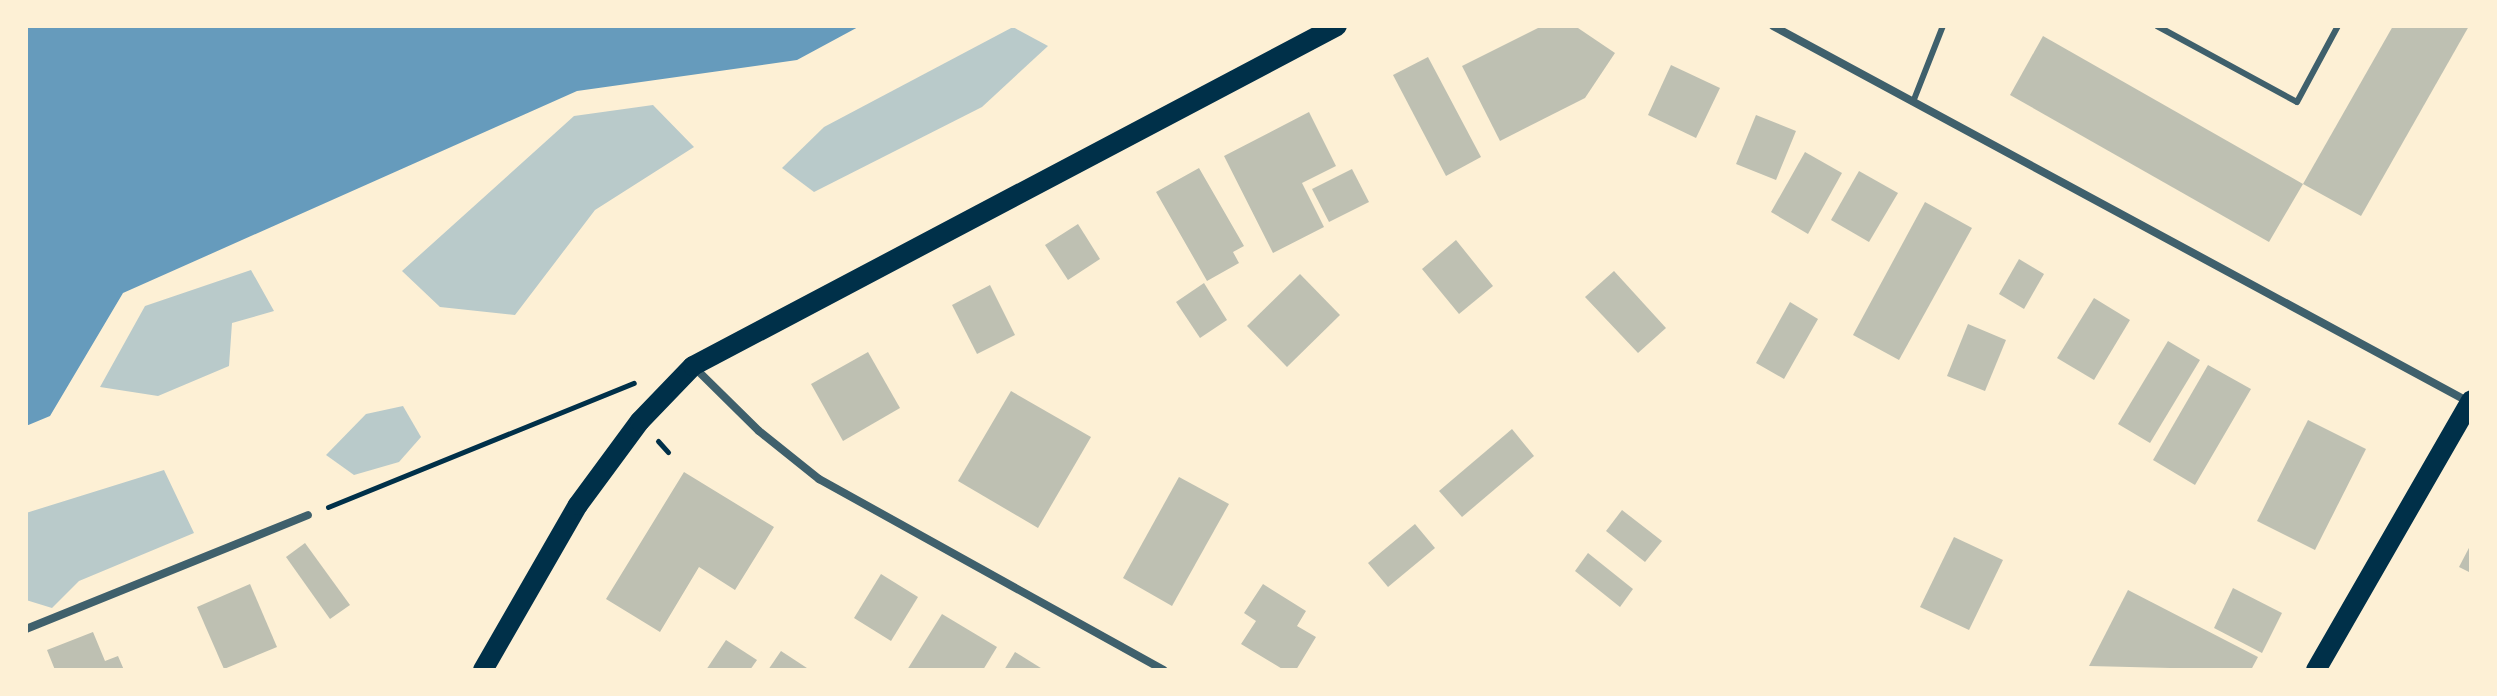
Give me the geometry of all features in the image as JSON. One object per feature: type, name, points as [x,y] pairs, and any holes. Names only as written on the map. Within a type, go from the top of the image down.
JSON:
[{"type":"main road","points":[[483,670],[578,505],[640,421],[693,366],[1337,26]]},
{"type":"main road","points":[[2316,670],[2470,402]]},
{"type":"street","points":[[1773,26],[2470,402]]},
{"type":"street","points":[[693,366],[759,431],[819,479],[1164,670]]},
{"type":"street","points":[[26,629],[308,515]]},
{"type":"lane","points":[[1913,102],[1943,26]]},
{"type":"lane","points":[[2157,26],[2297,102],[2338,26]]},
{"type":"path","points":[[308,515],[638,382]]},
{"type":"shaded area","points":[[1013,27],[1048,46],[982,107],[814,192],[782,168],[824,127]]},
{"type":"shaded area","points":[[653,105],[694,147],[595,210],[515,315],[440,307],[402,271],[574,116]]},
{"type":"shaded area","points":[[251,270],[274,311],[232,323],[229,366],[158,396],[100,387],[145,306]]},
{"type":"shaded area","points":[[403,406],[421,437],[399,462],[354,475],[326,455],[366,414]]},
{"type":"shaded area","points":[[164,470],[194,533],[79,581],[52,608],[26,600],[26,513]]},
{"type":"water","points":[[26,26],[860,26],[797,60],[577,91],[123,293],[50,416],[26,426]]},
{"type":"building","points":[[1542,26],[1578,28],[1615,53],[1585,98],[1500,141],[1462,66]]},
{"type":"building","points":[[2393,26],[2469,26],[2361,216],[2303,184]]},
{"type":"building","points":[[2043,36],[2303,184],[2269,242],[2010,95]]},
{"type":"building","points":[[1428,57],[1481,157],[1446,176],[1393,75]]},
{"type":"building","points":[[1671,65],[1720,88],[1696,138],[1648,115]]},
{"type":"building","points":[[1309,112],[1336,166],[1302,183],[1324,227],[1273,253],[1224,156]]},
{"type":"building","points":[[1756,115],[1796,131],[1776,180],[1736,164]]},
{"type":"building","points":[[1805,152],[1842,173],[1808,234],[1771,212]]},
{"type":"building","points":[[1199,168],[1244,246],[1233,252],[1239,263],[1207,281],[1156,192]]},
{"type":"building","points":[[1352,169],[1369,202],[1329,222],[1312,189]]},
{"type":"building","points":[[1859,171],[1898,193],[1869,242],[1831,220]]},
{"type":"building","points":[[1925,202],[1972,228],[1899,360],[1853,335]]},
{"type":"building","points":[[1078,224],[1100,259],[1068,280],[1045,245]]},
{"type":"building","points":[[1456,240],[1493,286],[1459,314],[1422,269]]},
{"type":"building","points":[[2019,259],[2044,274],[2024,309],[1999,294]]},
{"type":"building","points":[[1614,271],[1666,328],[1638,353],[1585,297]]},
{"type":"building","points":[[1300,274],[1340,315],[1287,367],[1247,326]]},
{"type":"building","points":[[1204,283],[1227,320],[1200,338],[1176,302]]},
{"type":"building","points":[[990,285],[1015,335],[977,354],[952,305]]},
{"type":"building","points":[[2094,298],[2130,320],[2094,380],[2057,358]]},
{"type":"building","points":[[1790,302],[1818,319],[1784,379],[1756,363]]},
{"type":"building","points":[[1968,324],[2006,340],[1985,391],[1947,376]]},
{"type":"building","points":[[2168,341],[2200,360],[2150,443],[2118,424]]},
{"type":"building","points":[[868,352],[900,408],[843,441],[811,384]]},
{"type":"building","points":[[2208,365],[2251,389],[2195,485],[2153,460]]},
{"type":"building","points":[[1011,391],[1091,437],[1038,528],[958,481]]},
{"type":"building","points":[[2308,420],[2366,449],[2315,550],[2257,521]]},
{"type":"building","points":[[1512,429],[1534,456],[1462,517],[1439,491]]},
{"type":"building","points":[[684,472],[774,527],[735,590],[699,567],[660,632],[606,599]]},
{"type":"building","points":[[1179,477],[1229,504],[1172,606],[1123,578]]},
{"type":"building","points":[[1622,510],[1662,541],[1645,562],[1606,531]]},
{"type":"building","points":[[1415,524],[1435,548],[1388,587],[1368,563]]},
{"type":"building","points":[[1954,537],[2003,560],[1969,630],[1920,607]]},
{"type":"building","points":[[305,543],[350,605],[330,619],[286,557]]},
{"type":"building","points":[[2471,544],[2471,573],[2459,567]]},
{"type":"building","points":[[1588,553],[1633,589],[1620,607],[1575,571]]},
{"type":"building","points":[[881,574],[918,597],[891,641],[854,618]]},
{"type":"building","points":[[250,584],[277,647],[224,669],[197,607]]},
{"type":"building","points":[[1263,584],[1306,611],[1297,626],[1316,637],[1296,670],[1284,670],[1241,644],[1256,621],[1244,613]]},
{"type":"building","points":[[2233,588],[2282,613],[2262,653],[2214,628]]},
{"type":"building","points":[[2128,590],[2258,657],[2251,670],[2089,666]]},
{"type":"building","points":[[942,614],[997,647],[983,670],[907,670]]},
{"type":"building","points":[[93,632],[105,661],[118,656],[124,670],[55,670],[47,650]]},
{"type":"building","points":[[726,640],[757,660],[750,670],[706,670]]},
{"type":"building","points":[[781,651],[810,670],[768,670]]},
{"type":"building","points":[[1015,652],[1044,670],[1004,670]]}]
